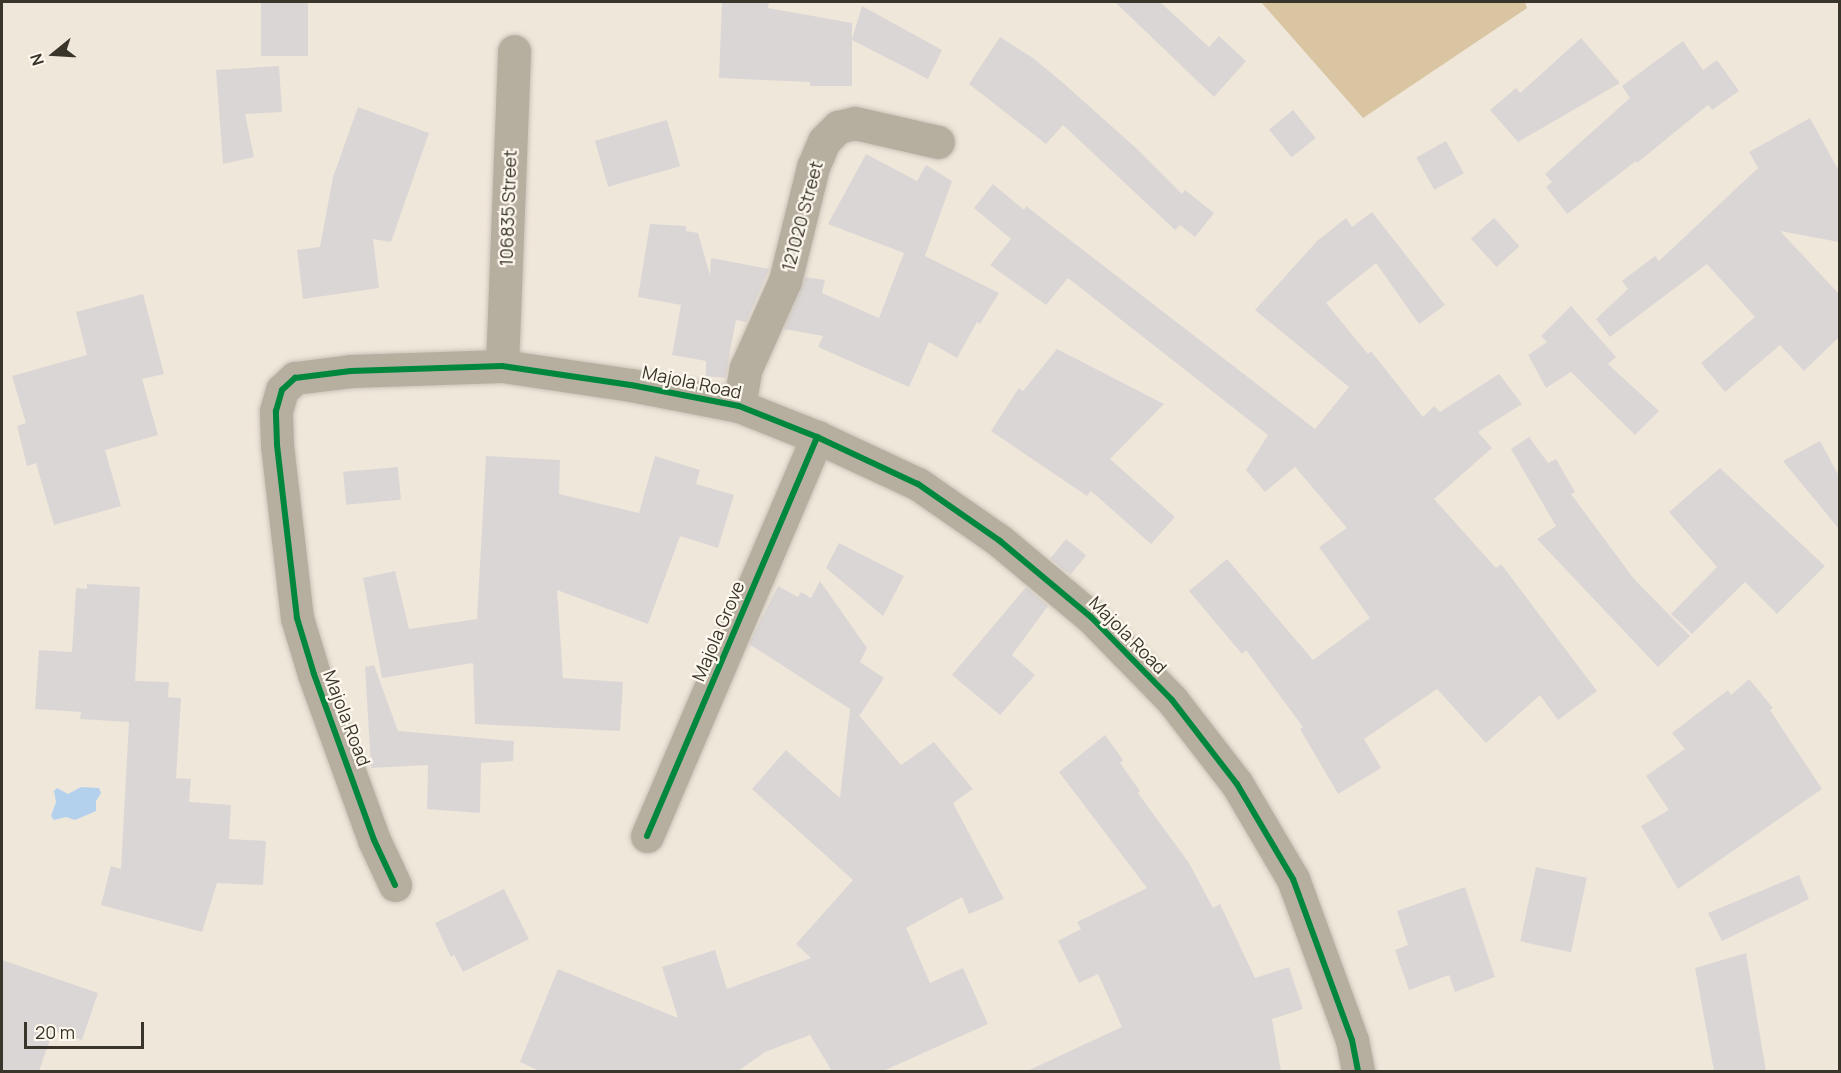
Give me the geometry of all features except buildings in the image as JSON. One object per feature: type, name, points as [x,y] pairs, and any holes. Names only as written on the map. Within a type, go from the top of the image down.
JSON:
[{"type":"street","name":"106835 Street","points":[[502,366],[514,51]]},
{"type":"street","name":"121020 Street","points":[[739,406],[746,368],[785,281],[813,167],[824,141],[838,127],[855,123],[938,142]]},
{"type":"street","name":"Majola Road","points":[[394,885],[374,840],[314,674],[297,618],[276,444],[276,411],[282,390],[296,378],[351,371],[502,366],[631,385],[739,406],[817,437],[918,484],[1000,541],[1091,617],[1172,700],[1237,784],[1293,879],[1353,1040],[1358,1071]]},
{"type":"street","name":"Majola Grove","points":[[647,836],[817,437]]},
{"type":"shaded area","points":[[1261,2],[1525,2],[1527,8],[1363,118]]},
{"type":"water","points":[[81,787],[99,788],[101,793],[96,801],[96,811],[75,820],[66,817],[54,820],[51,816],[56,802],[54,791],[57,788],[68,794]]},
{"type":"cycle path","points":[[395,885],[374,840],[314,674],[297,618],[277,444],[276,411],[282,390],[295,378],[351,371],[502,366],[631,385],[739,406],[817,437],[918,484],[1000,541],[1091,617],[1172,700],[1237,784],[1293,879],[1352,1040],[1358,1072]]},
{"type":"cycle path","points":[[647,836],[817,437]]}]
